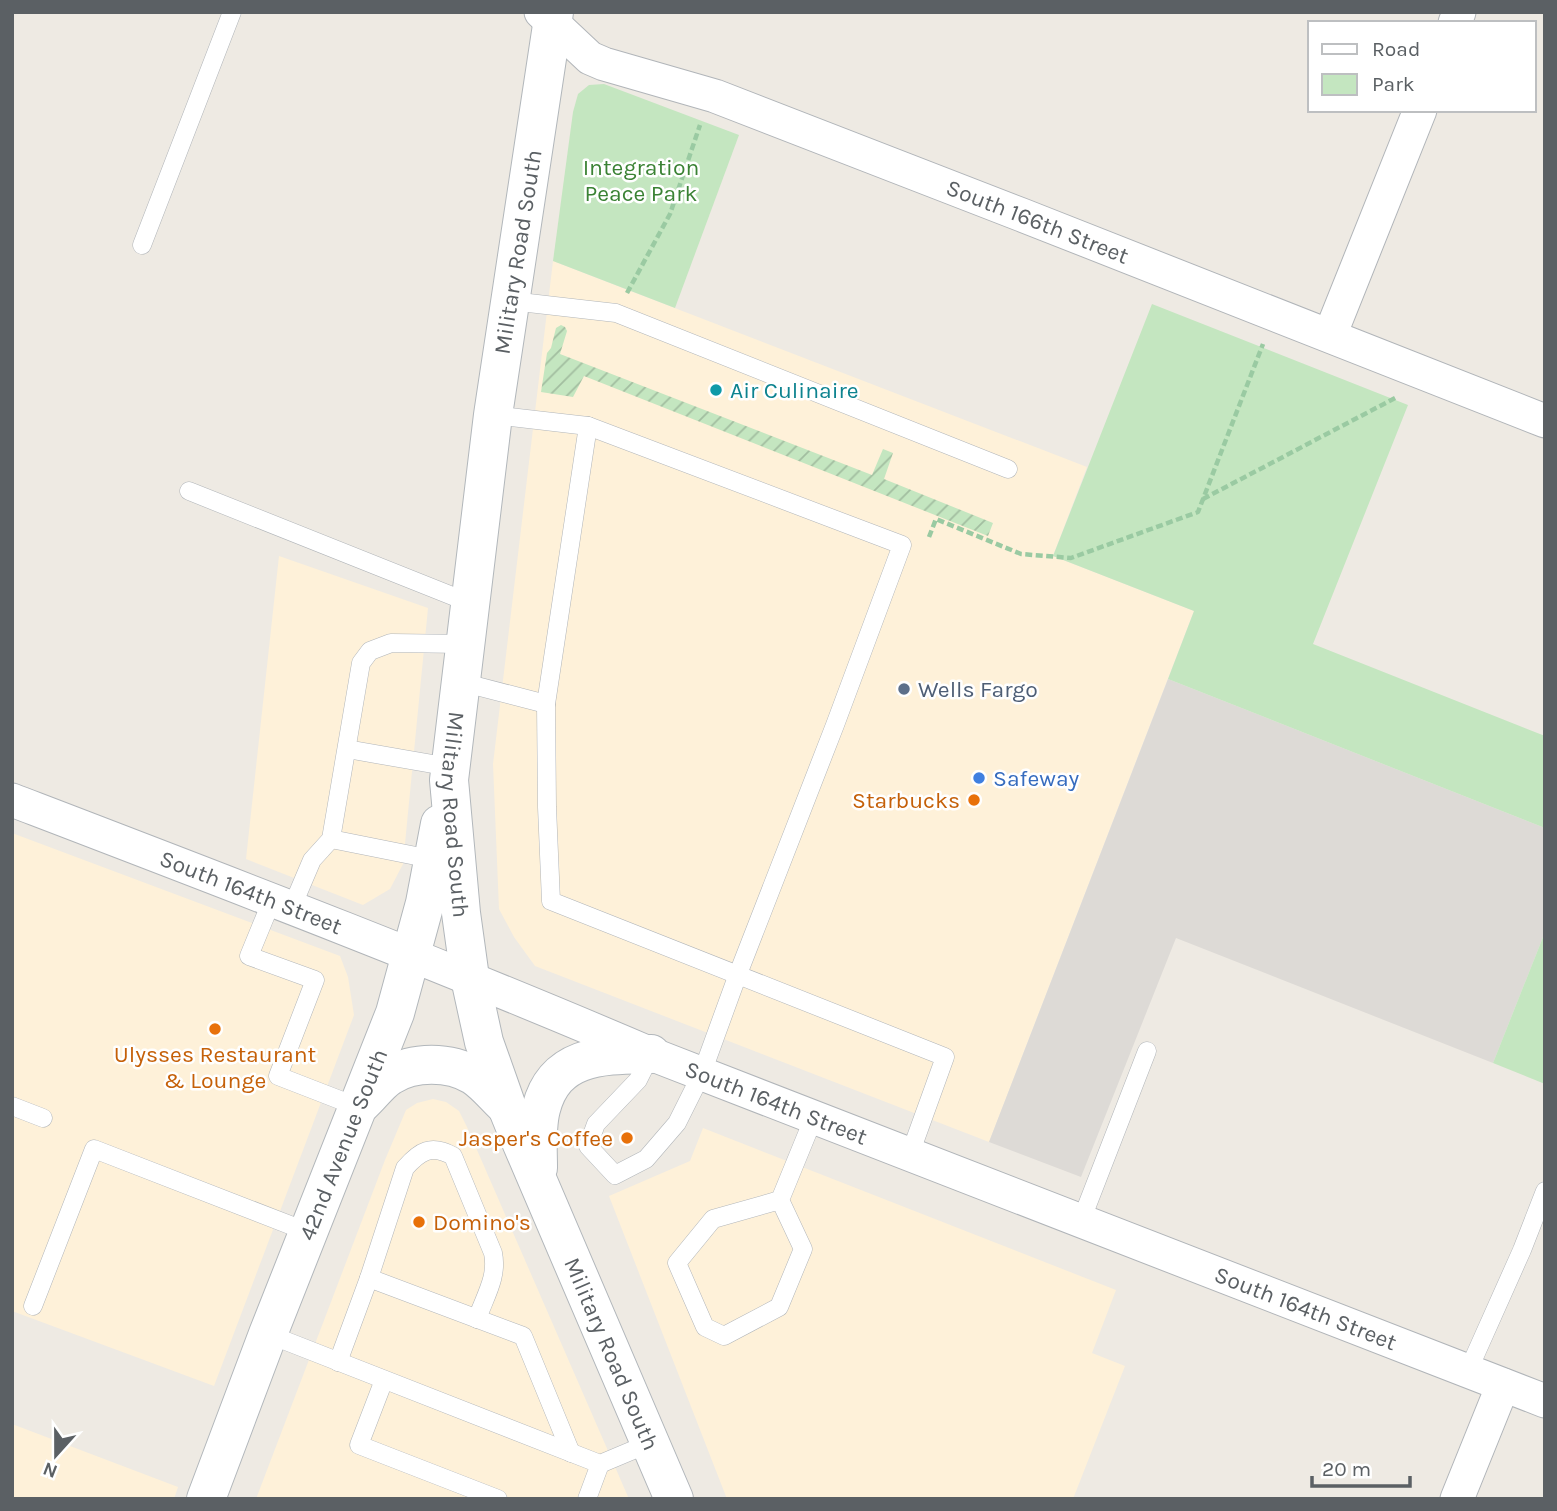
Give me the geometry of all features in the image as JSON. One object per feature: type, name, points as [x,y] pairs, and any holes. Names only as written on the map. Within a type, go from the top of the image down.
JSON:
[{"type":"main road","name":"Military Road South","points":[[450,774],[493,415],[512,301],[549,16]]},
{"type":"main road","name":"42nd Avenue South","points":[[206,1499],[395,1013],[445,861],[450,774]]},
{"type":"main road","name":"Military Road South","points":[[445,861],[461,913],[470,978],[484,1042],[507,1107],[674,1499]]},
{"type":"main road","points":[[538,1181],[541,1109],[548,1090],[559,1074],[578,1062],[607,1055],[652,1054]]},
{"type":"main road","points":[[358,1107],[389,1076],[409,1068],[434,1065],[453,1067],[474,1076],[507,1107]]},
{"type":"street","name":"South 166th Street","points":[[549,16],[590,58],[604,64],[715,96],[1545,421]]},
{"type":"street","points":[[1330,335],[1419,112]]},
{"type":"street","name":"South 164th Street","points":[[12,800],[282,903],[652,1054],[1545,1401]]},
{"type":"street","points":[[1457,1499],[1503,1385]]},
{"type":"lane","points":[[142,245],[232,12]]},
{"type":"lane","points":[[512,301],[616,313],[1008,469]]},
{"type":"lane","points":[[493,415],[588,426],[902,545],[702,1073],[677,1124],[646,1159],[615,1175],[588,1146],[596,1124],[638,1080],[652,1054]]},
{"type":"lane","points":[[588,426],[546,704],[551,901],[945,1058],[910,1154]]},
{"type":"lane","points":[[189,491],[470,603]]},
{"type":"lane","points":[[358,1107],[278,1076],[315,980],[249,956],[312,860],[331,839],[361,663],[370,651],[391,643],[465,644]]},
{"type":"lane","points":[[461,682],[546,704]]},
{"type":"lane","points":[[347,749],[450,774]]},
{"type":"lane","points":[[331,839],[445,861]]},
{"type":"lane","points":[[1081,1221],[1147,1051]]},
{"type":"lane","points":[[12,1106],[43,1118]]},
{"type":"lane","points":[[780,1200],[713,1219],[677,1263],[705,1326],[724,1336],[779,1307],[803,1249],[780,1200],[814,1117]]},
{"type":"lane","points":[[33,1306],[94,1149],[308,1232]]},
{"type":"lane","points":[[338,1362],[405,1168],[414,1157],[424,1151],[435,1149],[453,1156],[493,1253],[494,1274],[477,1319]]},
{"type":"lane","points":[[1468,1371],[1545,1191]]},
{"type":"lane","points":[[369,1278],[523,1336],[571,1452]]},
{"type":"lane","points":[[268,1334],[600,1464],[650,1443]]},
{"type":"lane","points":[[384,1380],[359,1445],[498,1499]]},
{"type":"lane","points":[[587,1499],[600,1464]]},
{"type":"path","points":[[616,313],[670,214],[704,115]]},
{"type":"path","points":[[929,537],[936,519],[1021,554],[1071,558],[1198,512],[1263,343]]},
{"type":"path","points":[[1203,499],[1397,397]]},
{"type":"shaded area","points":[[553,261],[1087,467],[1053,556],[1194,611],[989,1142],[535,966],[514,937],[499,909],[493,764]]},
{"type":"shaded area","points":[[279,556],[428,608],[403,864],[390,889],[363,905],[246,859]]},
{"type":"shaded area","points":[[1168,679],[1545,828],[1545,932],[1493,1063],[1176,938],[1081,1177],[989,1142]]},
{"type":"shaded area","points":[[12,833],[340,956],[348,977],[354,1015],[214,1386],[12,1311]]},
{"type":"shaded area","points":[[433,1099],[446,1102],[459,1111],[467,1127],[629,1499],[256,1499],[406,1110],[417,1103]]},
{"type":"shaded area","points":[[703,1128],[1116,1290],[1092,1353],[1125,1366],[1073,1499],[727,1499],[609,1196],[690,1161]]},
{"type":"shaded area","points":[[12,1424],[178,1487],[174,1499],[12,1499]]},
{"type":"green space","name":"Integration Peace Park","points":[[604,84],[739,135],[675,308],[553,261],[573,112],[578,94],[589,85]]},
{"type":"green space","points":[[1152,304],[1408,405],[1313,644],[1545,736],[1545,828],[1168,679],[1194,611],[1053,556]]},
{"type":"green space","points":[[561,325],[567,331],[560,354],[872,475],[883,449],[893,453],[884,479],[993,523],[988,536],[584,376],[573,397],[541,392],[547,353],[556,328]]},
{"type":"green space","points":[[1545,932],[1545,1084],[1493,1063]]},
{"type":"place","name":"Air Culinaire","points":[[716,390]]},
{"type":"place","name":"Wells Fargo","points":[[904,689]]},
{"type":"place","name":"Safeway","points":[[979,778]]},
{"type":"place","name":"Starbucks","points":[[974,800]]},
{"type":"place","name":"Ulysses Restaurant & Lounge","points":[[215,1029]]},
{"type":"place","name":"Jasper's Coffee","points":[[627,1138]]},
{"type":"place","name":"Domino's","points":[[419,1222]]}]
